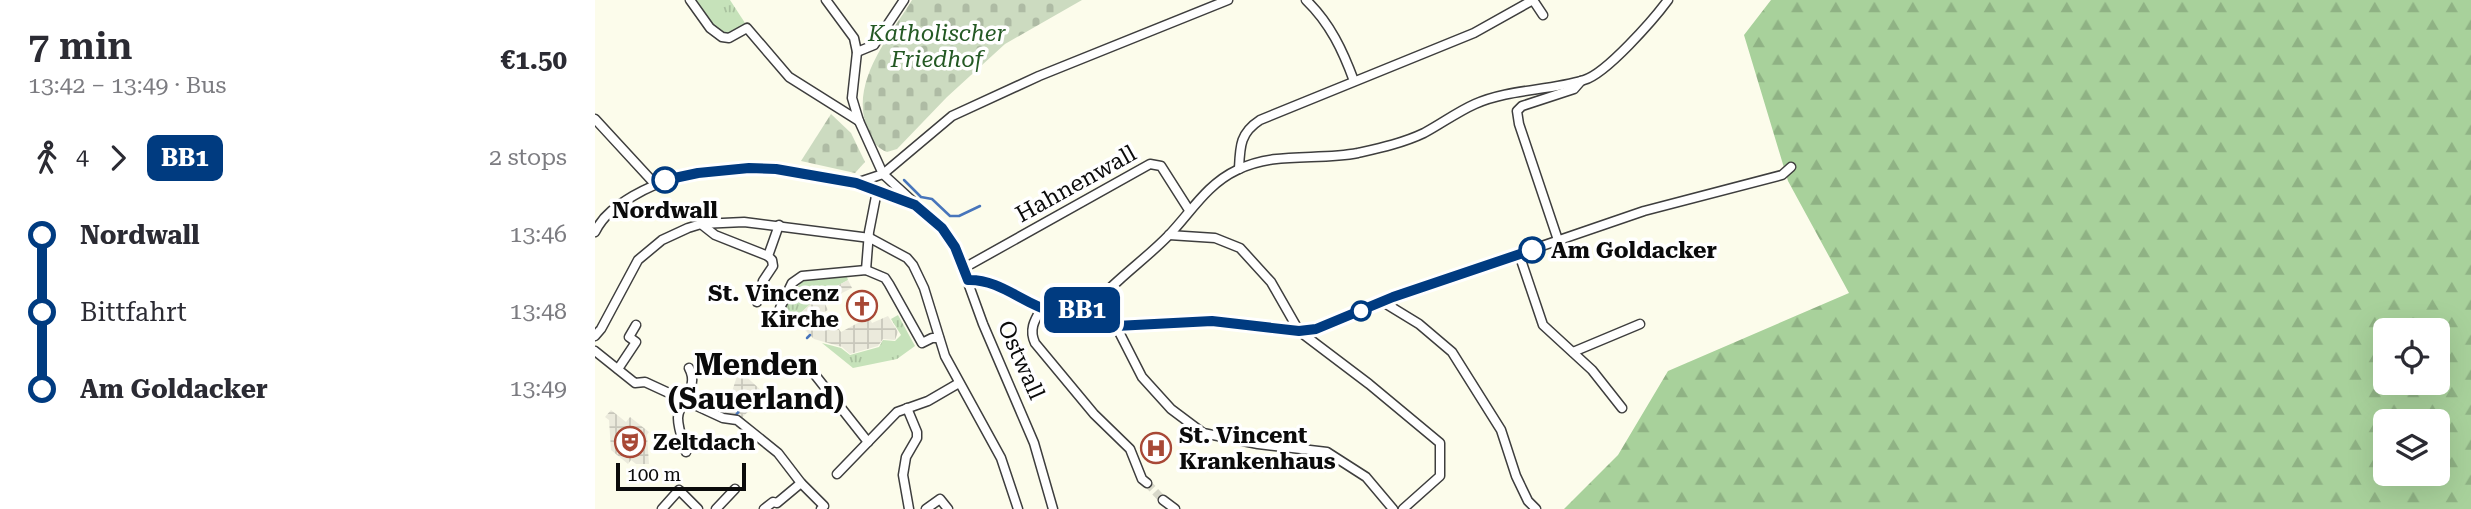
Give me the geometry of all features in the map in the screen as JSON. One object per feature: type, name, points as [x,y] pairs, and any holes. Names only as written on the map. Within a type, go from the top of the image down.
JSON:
[{"type":"street","points":[[690,0],[716,33],[729,38],[747,28],[789,77],[859,121]]},
{"type":"street","points":[[826,0],[854,38],[857,52],[852,98],[859,121],[883,174]]},
{"type":"street","points":[[857,52],[874,45],[904,0]]},
{"type":"street","points":[[856,183],[883,174],[952,116],[1039,76],[1228,0]]},
{"type":"street","points":[[1306,0],[1315,8],[1340,46],[1355,81]]},
{"type":"street","points":[[1239,169],[1241,139],[1251,126],[1274,113],[1474,33],[1533,0],[1543,15]]},
{"type":"street","points":[[1092,308],[1106,290],[1169,235],[1189,209],[1221,178],[1239,169],[1275,158],[1339,156],[1391,146],[1424,133],[1474,105],[1495,97],[1590,78],[1611,61],[1668,0]]},
{"type":"street","points":[[1558,240],[1517,111],[1522,106],[1574,89],[1581,81]]},
{"type":"street","points":[[595,119],[654,183]]},
{"type":"street","name":"Hahnenwall","points":[[964,268],[1150,164],[1161,166],[1189,209]]},
{"type":"street","points":[[1116,326],[1212,321],[1299,331],[1316,329],[1383,302],[1558,240],[1644,211],[1782,174],[1791,167]]},
{"type":"street","points":[[596,226],[623,201],[654,183],[698,173],[749,168],[776,169],[856,183],[915,205]]},
{"type":"street","name":"Ostwall","points":[[883,174],[943,229],[955,247],[983,324],[1034,443],[1053,509]]},
{"type":"street","points":[[866,270],[869,232],[877,191]]},
{"type":"street","points":[[595,335],[601,330],[638,260],[668,236],[701,224],[744,222],[870,238],[907,258],[913,265],[924,288],[945,356],[1001,458],[1018,509]]},
{"type":"street","points":[[701,224],[715,235],[772,260],[773,266],[763,281],[757,302]]},
{"type":"street","points":[[768,256],[779,225]]},
{"type":"street","points":[[1169,235],[1215,238],[1240,248],[1271,282],[1299,331],[1440,443],[1440,475],[1403,509]]},
{"type":"street","points":[[1519,254],[1543,325],[1593,370],[1622,408]]},
{"type":"street","points":[[780,308],[792,282],[802,276],[866,270],[885,278],[922,343],[939,338]]},
{"type":"street","points":[[968,280],[988,281],[1041,309],[1065,314],[1092,308],[1108,314],[1142,377],[1171,409],[1203,433],[1258,444],[1327,452],[1366,477],[1393,509]]},
{"type":"street","points":[[1383,302],[1419,324],[1452,352],[1501,430],[1528,501],[1536,509]]},
{"type":"street","points":[[1041,309],[1033,322],[1032,335],[1035,344],[1094,414],[1130,449],[1142,479],[1147,484]]},
{"type":"street","points":[[1573,352],[1640,324]]},
{"type":"street","points":[[618,369],[636,342],[629,337],[636,325]]},
{"type":"street","points":[[595,351],[635,383],[645,382],[684,402],[723,418],[737,420],[778,453],[823,507]]},
{"type":"street","points":[[808,366],[868,442]]},
{"type":"street","points":[[686,452],[678,419],[693,382],[689,368]]},
{"type":"street","points":[[837,474],[897,412],[928,401],[960,383]]},
{"type":"street","points":[[907,408],[917,432],[917,438],[906,457],[903,475],[909,509]]},
{"type":"street","points":[[764,509],[773,502],[777,503],[801,483]]},
{"type":"street","points":[[716,509],[735,489]]},
{"type":"street","points":[[662,509],[679,490],[698,509]]},
{"type":"street","points":[[926,509],[940,499],[948,509]]},
{"type":"street","points":[[1163,500],[1175,509]]},
{"type":"green space","points":[[691,0],[730,0],[747,26],[729,36],[716,32]]},
{"type":"green space","name":"Katholischer Friedhof","points":[[912,0],[1082,0],[1005,44],[947,97],[897,149],[887,152],[876,144],[869,133],[863,97],[873,63]]},
{"type":"green space","points":[[1771,0],[2471,0],[2471,509],[1564,509],[1618,455],[1668,371],[1849,293],[1788,181],[1744,35]]},
{"type":"green space","points":[[831,114],[851,133],[865,162],[855,173],[801,161]]},
{"type":"green space","points":[[847,277],[848,280],[819,296],[794,319],[784,308],[801,282],[808,279]]},
{"type":"green space","points":[[898,315],[915,346],[897,359],[853,368],[822,343],[841,348],[850,355],[879,347],[883,340],[895,341],[901,335],[891,319]]},
{"type":"shaded area","points":[[848,280],[852,288],[824,302],[828,310],[815,317],[823,331],[836,325],[841,332],[869,317],[872,323],[888,316],[898,332],[895,340],[883,339],[878,346],[850,354],[842,347],[814,339],[794,319],[819,296]]},
{"type":"shaded area","points":[[739,370],[765,394],[739,421],[724,416]]},
{"type":"shaded area","points":[[611,410],[626,422],[630,417],[649,432],[649,464],[636,464],[631,460],[628,464],[611,450],[609,420],[605,417]]},
{"type":"waterway","points":[[904,180],[921,197],[932,199],[950,216],[959,216],[980,206]]},
{"type":"waterway","points":[[807,338],[810,335]]},
{"type":"waterway","points":[[736,415],[751,396]]},
{"type":"tunnel","points":[[1147,483],[1163,500]]},
{"type":"bus line","name":"BB1","points":[[665,180],[698,173],[749,168],[776,169],[856,183],[915,205],[942,228],[955,247],[968,280],[988,281],[1041,309],[1057,314],[1092,308],[1108,314],[1116,326],[1212,321],[1299,331],[1316,329],[1393,297],[1532,250]]},
{"type":"place","name":"Nordwall","points":[[665,180]]},
{"type":"place","name":"Am Goldacker","points":[[1532,250]]},
{"type":"place","name":"St. Vincenz Kirche","points":[[862,306]]},
{"type":"place","name":"Zeltdach","points":[[630,442]]},
{"type":"place","name":"St. Vincent Krankenhaus","points":[[1156,448]]},
{"type":"district","name":"Menden (Sauerland)","points":[[756,381]]}]
